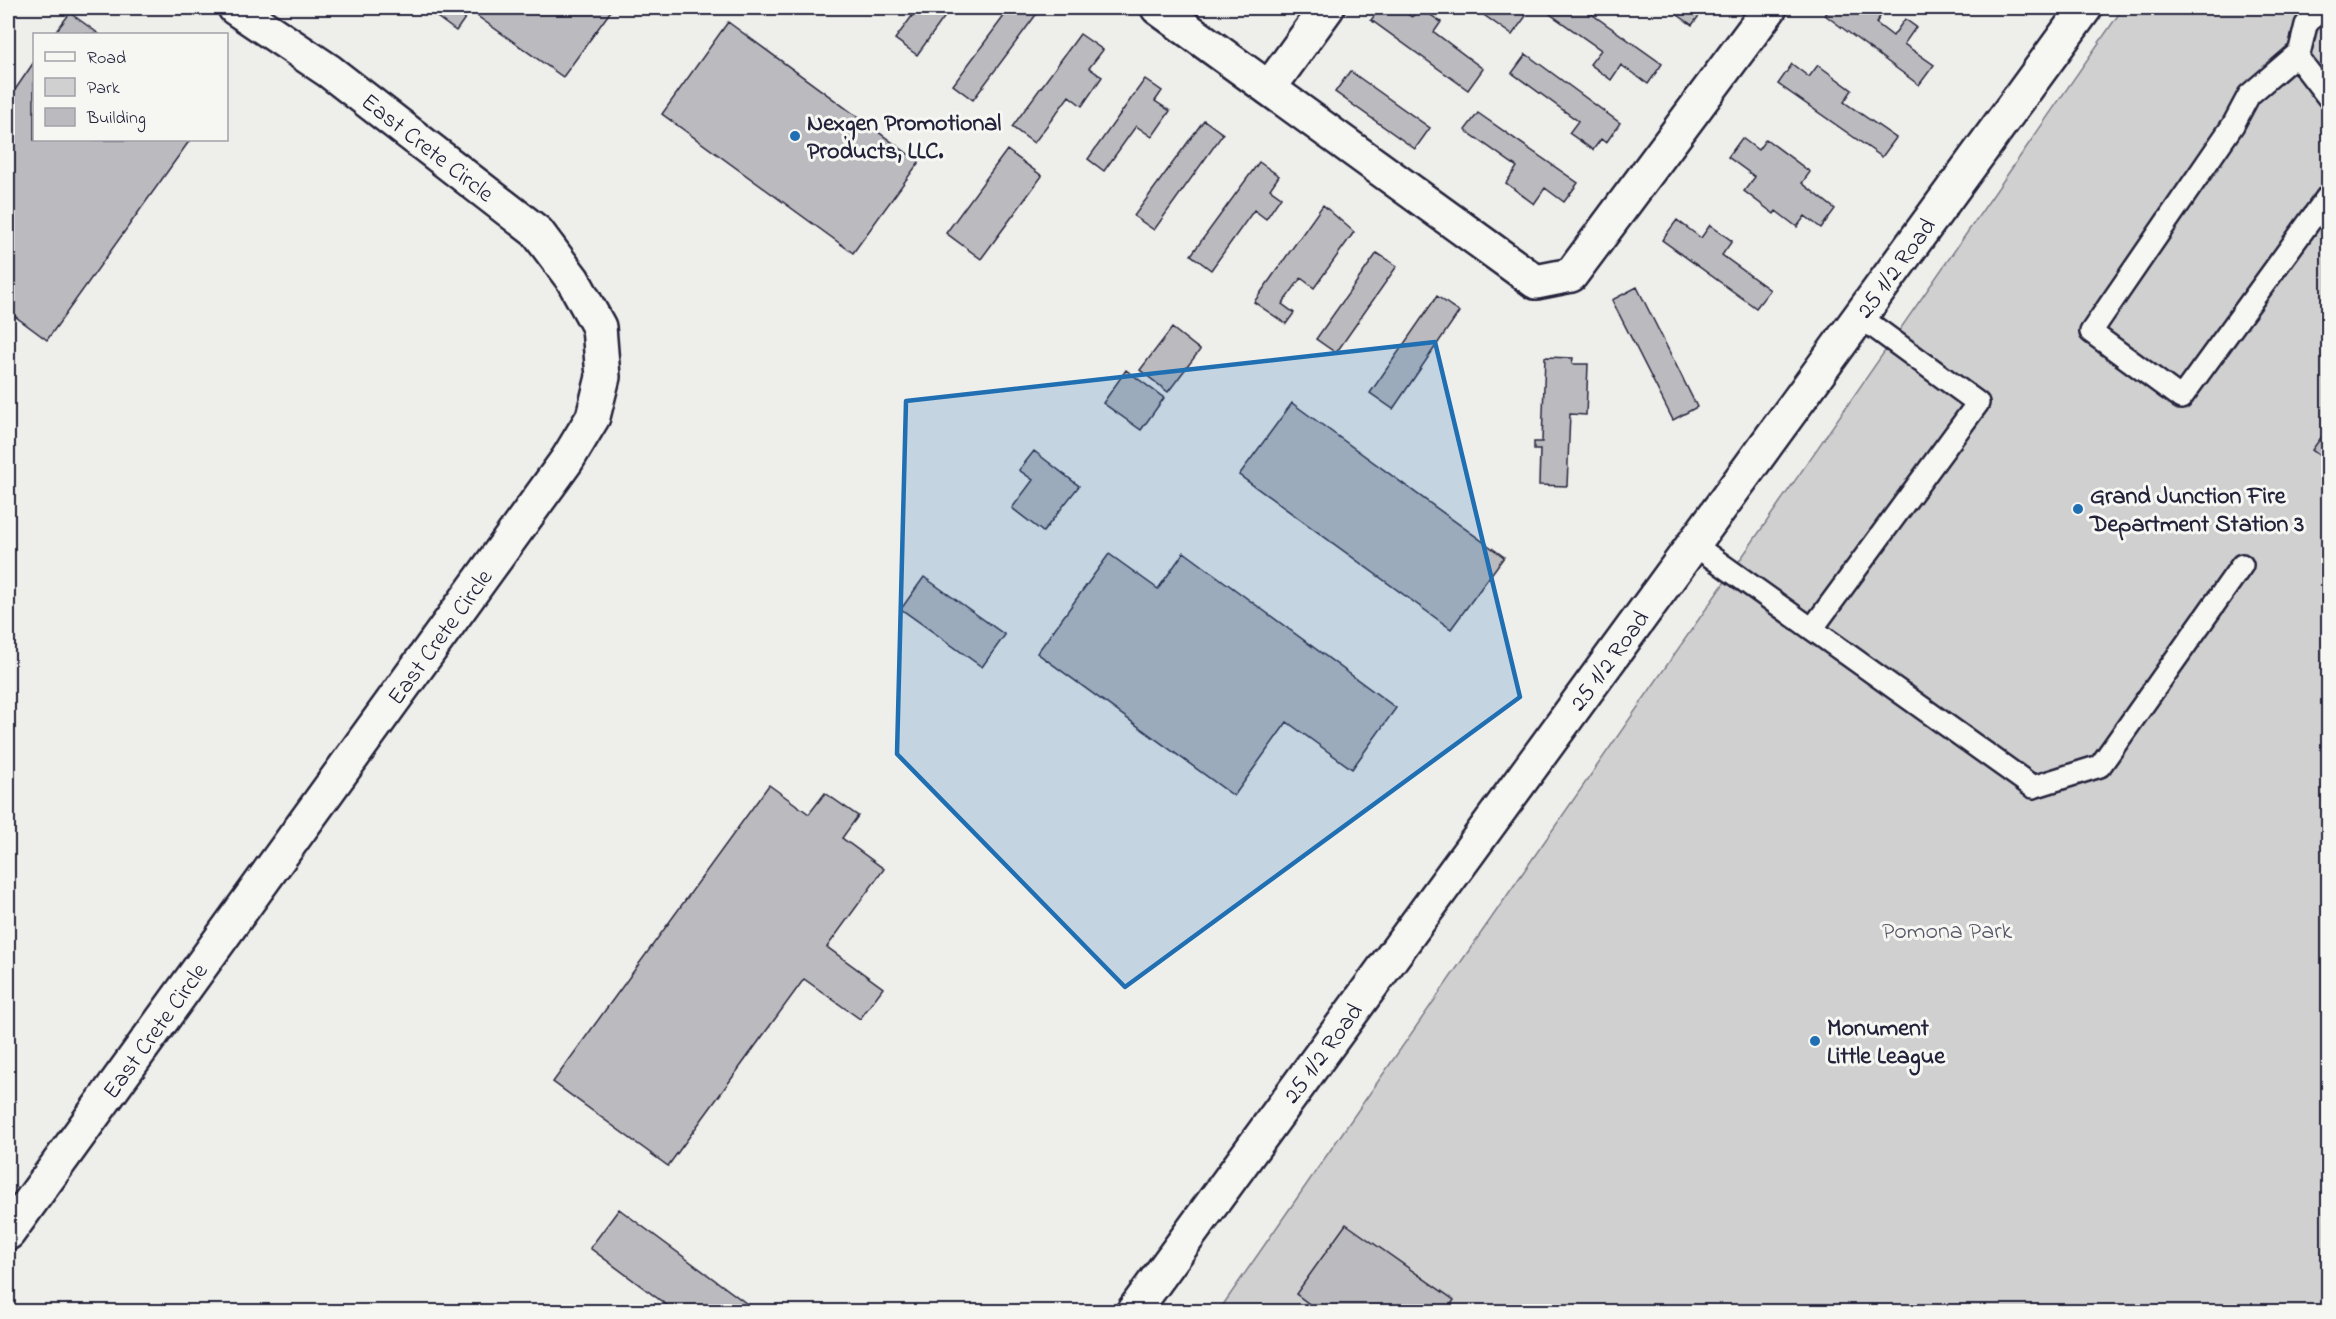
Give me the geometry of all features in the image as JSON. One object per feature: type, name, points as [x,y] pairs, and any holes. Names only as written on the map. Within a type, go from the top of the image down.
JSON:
[{"type":"street","name":"East Crete Circle","points":[[8,1233],[567,460],[593,417],[603,377],[599,327],[573,280],[537,232],[329,71],[235,8]]},
{"type":"street","points":[[1158,8],[1536,282],[1571,275],[1770,8]]},
{"type":"street","points":[[1269,88],[1328,8]]},
{"type":"street","name":"25 1/2 Road","points":[[1133,1311],[2085,8]]},
{"type":"lane","points":[[2320,8],[2306,25],[2298,58],[2328,97]]},
{"type":"lane","points":[[2298,53],[2248,95],[2233,125],[2091,332],[2181,398],[2328,196]]},
{"type":"lane","points":[[1812,629],[1978,404],[1859,316]]},
{"type":"lane","points":[[1693,544],[2033,787],[2100,766],[2242,565]]},
{"type":"highlighted area","points":[[1435,342],[1520,697],[1125,987],[897,754],[906,401]]},
{"type":"green space","name":"Pomona Park","points":[[2123,8],[2328,8],[2328,1311],[1218,1312]]},
{"type":"building","points":[[434,8],[613,8],[563,77],[470,11],[456,31],[430,12]]},
{"type":"building","points":[[918,8],[951,8],[917,55],[895,39]]},
{"type":"building","points":[[1010,8],[1041,8],[973,100],[953,85]]},
{"type":"building","points":[[1380,8],[1398,8],[1412,17],[1420,8],[1441,22],[1434,32],[1483,69],[1468,90],[1371,20]]},
{"type":"building","points":[[1474,8],[1514,8],[1526,16],[1512,35]]},
{"type":"building","points":[[1555,8],[1583,8],[1662,64],[1648,84],[1621,65],[1611,80],[1590,64],[1601,50],[1550,14]]},
{"type":"building","points":[[1668,8],[1705,8],[1692,25]]},
{"type":"building","points":[[1831,8],[1870,8],[1881,15],[1876,23],[1893,36],[1905,19],[1916,27],[1904,44],[1934,65],[1919,85],[1825,15]]},
{"type":"building","points":[[70,13],[98,33],[55,33]]},
{"type":"building","points":[[728,22],[919,162],[853,253],[662,114]]},
{"type":"building","points":[[1080,34],[1103,50],[1089,68],[1102,77],[1082,106],[1069,96],[1034,143],[1012,127]]},
{"type":"building","points":[[1526,54],[1620,123],[1606,143],[1601,139],[1593,150],[1569,133],[1578,121],[1512,73]]},
{"type":"building","points":[[33,63],[33,141],[189,141],[47,340],[8,311],[8,100]]},
{"type":"building","points":[[1792,64],[1809,77],[1818,65],[1852,90],[1844,102],[1896,138],[1882,157],[1778,84]]},
{"type":"building","points":[[1350,71],[1430,128],[1415,149],[1335,92]]},
{"type":"building","points":[[1145,79],[1162,91],[1155,101],[1170,111],[1152,137],[1136,126],[1104,171],[1088,159]]},
{"type":"building","points":[[1478,113],[1578,183],[1564,202],[1545,188],[1534,204],[1506,183],[1517,167],[1465,130]]},
{"type":"building","points":[[1204,120],[1223,134],[1154,230],[1134,216]]},
{"type":"building","points":[[1742,138],[1758,150],[1766,139],[1810,172],[1802,183],[1835,209],[1821,228],[1805,216],[1797,227],[1776,211],[1774,214],[1744,191],[1755,177],[1728,157]]},
{"type":"building","points":[[1007,150],[1042,176],[981,259],[946,233]]},
{"type":"building","points":[[1259,162],[1279,176],[1270,189],[1281,197],[1266,219],[1254,210],[1211,270],[1191,255]]},
{"type":"building","points":[[1323,205],[1354,232],[1314,288],[1301,278],[1282,304],[1294,313],[1286,324],[1254,302]]},
{"type":"building","points":[[1677,220],[1701,238],[1710,225],[1732,241],[1722,255],[1770,290],[1756,308],[1662,240]]},
{"type":"building","points":[[1377,253],[1397,266],[1336,353],[1316,339]]},
{"type":"building","points":[[1637,287],[1697,407],[1673,420],[1612,300]]},
{"type":"building","points":[[1437,296],[1459,312],[1393,409],[1370,393]]},
{"type":"building","points":[[1172,328],[1200,350],[1168,392],[1140,370]]},
{"type":"building","points":[[1545,357],[1573,358],[1572,364],[1588,364],[1586,415],[1570,414],[1567,486],[1539,485],[1540,450],[1534,450],[1534,442],[1542,442]]},
{"type":"building","points":[[1126,370],[1164,398],[1141,430],[1103,403]]},
{"type":"building","points":[[1292,403],[1504,557],[1451,629],[1239,475]]},
{"type":"building","points":[[2328,428],[2328,462],[2312,450]]},
{"type":"building","points":[[1034,451],[1079,486],[1043,532],[1012,508],[1033,480],[1019,470]]},
{"type":"building","points":[[1184,552],[1396,708],[1352,769],[1287,722],[1234,796],[1037,653],[1109,554],[1158,589]]},
{"type":"building","points":[[924,577],[1005,635],[982,667],[901,609]]},
{"type":"building","points":[[769,785],[809,814],[825,793],[858,816],[842,838],[884,869],[827,947],[883,988],[860,1019],[804,979],[668,1166],[553,1082]]},
{"type":"building","points":[[619,1209],[758,1312],[676,1312],[590,1248]]},
{"type":"building","points":[[1346,1224],[1454,1300],[1446,1312],[1320,1312],[1296,1294]]},
{"type":"place","name":"Nexgen Promotional Products, LLC.","points":[[795,136]]},
{"type":"place","name":"Grand Junction Fire Department Station 3","points":[[2078,509]]},
{"type":"place","name":"Monument Little League","points":[[1815,1041]]}]
